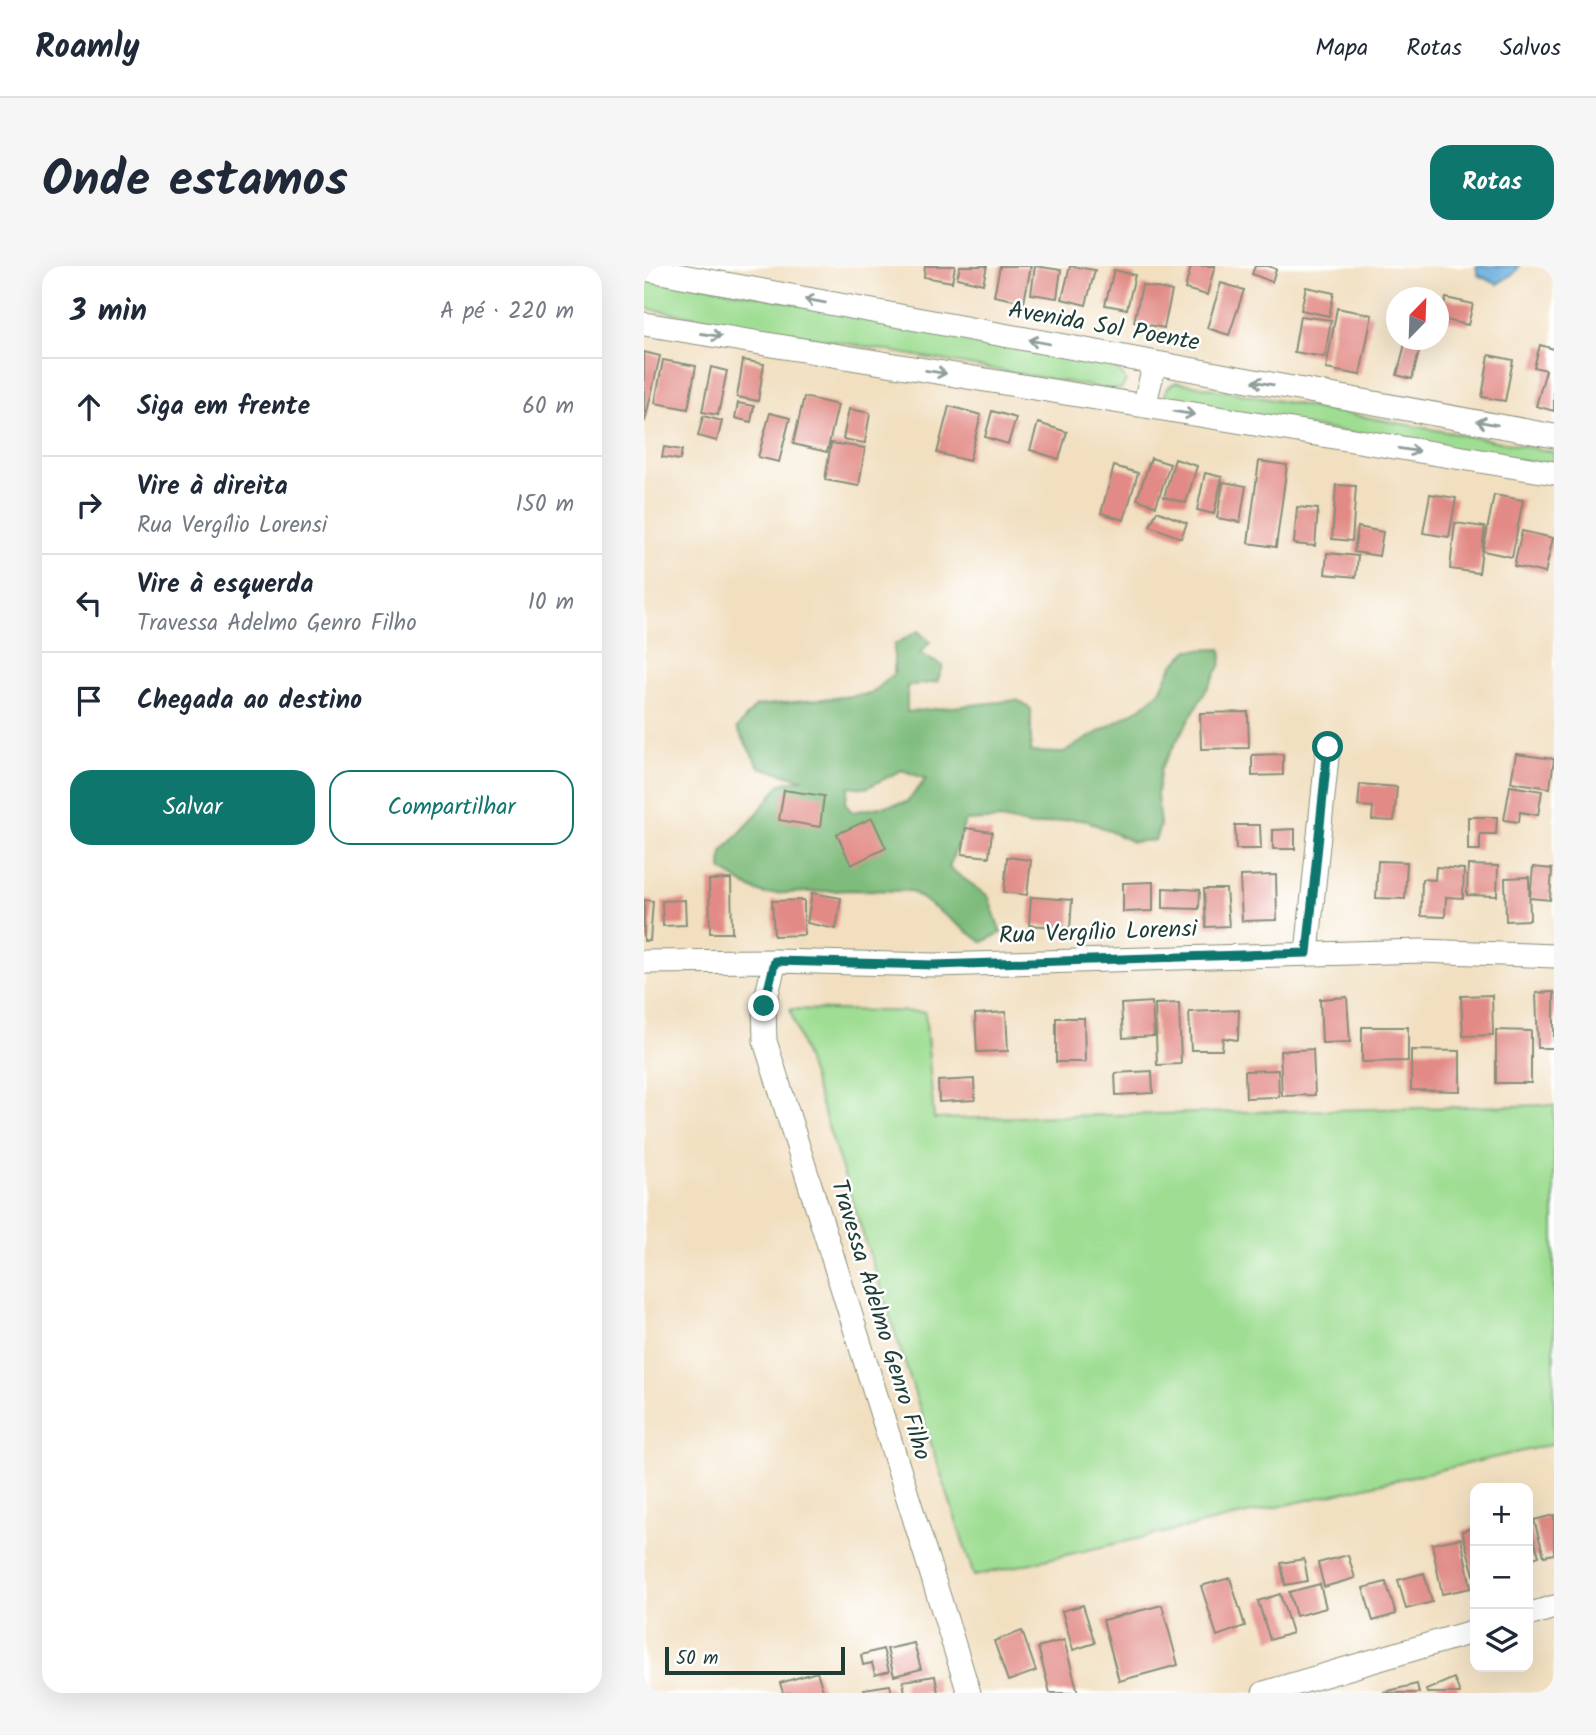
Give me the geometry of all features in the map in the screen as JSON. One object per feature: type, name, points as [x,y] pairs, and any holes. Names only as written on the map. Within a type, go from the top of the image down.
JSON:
[{"type":"street","name":"Avenida Sol Poente","points":[[644,269],[1554,436]]},
{"type":"street","points":[[644,324],[1554,474]]},
{"type":"street","points":[[1144,406],[1155,363]]},
{"type":"street","points":[[1307,953],[1328,747]]},
{"type":"street","name":"Rua Vergílio Lorensi","points":[[644,962],[775,961],[935,965],[1422,951],[1554,956]]},
{"type":"street","name":"Travessa Adelmo Genro Filho","points":[[775,961],[764,1006],[765,1041],[969,1693]]},
{"type":"street","points":[[1533,1613],[1554,1607]]},
{"type":"street","points":[[1264,1693],[1470,1632]]},
{"type":"green space","points":[[644,274],[1105,363],[1120,371],[1126,381],[1121,389],[1106,389],[644,308]]},
{"type":"green space","points":[[1176,382],[1554,452],[1554,466],[1165,403],[1166,390]]},
{"type":"green space","points":[[918,631],[930,642],[920,654],[943,666],[937,682],[907,686],[907,712],[1017,700],[1031,709],[1031,752],[1062,753],[1142,707],[1160,691],[1172,666],[1189,650],[1221,649],[1222,658],[1220,666],[1161,768],[1157,794],[1160,826],[1155,840],[1133,842],[1088,821],[1072,819],[1032,826],[1001,819],[965,821],[949,868],[988,896],[1001,933],[982,942],[911,891],[852,890],[764,894],[746,886],[721,869],[722,852],[781,784],[802,779],[759,767],[737,728],[756,706],[871,694],[894,674],[894,645]],"holes":[[[902,770],[926,779],[907,802],[852,812],[845,804],[849,786],[866,788]]]},
{"type":"green space","points":[[790,1009],[925,1012],[934,1119],[1554,1105],[1554,1444],[974,1576]]},
{"type":"water","points":[[1476,266],[1519,266],[1515,273],[1497,284],[1478,275]]},
{"type":"building","points":[[925,266],[955,266],[952,282],[924,277]]},
{"type":"building","points":[[960,266],[987,266],[983,284],[957,278]]},
{"type":"building","points":[[1000,266],[1031,266],[1024,302],[994,296]]},
{"type":"building","points":[[1035,266],[1061,270],[1057,298],[1031,294]]},
{"type":"building","points":[[1070,266],[1095,270],[1086,305],[1062,299]]},
{"type":"building","points":[[1191,266],[1215,266],[1207,295],[1185,289]]},
{"type":"building","points":[[1255,266],[1276,269],[1272,282],[1252,274]]},
{"type":"building","points":[[1114,270],[1135,275],[1127,309],[1105,305]]},
{"type":"building","points":[[1221,283],[1244,290],[1229,335],[1207,328]]},
{"type":"building","points":[[1142,285],[1172,291],[1164,328],[1134,322]]},
{"type":"building","points":[[1306,287],[1334,293],[1329,316],[1301,310]]},
{"type":"building","points":[[1449,299],[1473,304],[1468,325],[1449,321]]},
{"type":"building","points":[[1337,308],[1372,315],[1360,375],[1326,369]]},
{"type":"building","points":[[1300,316],[1331,320],[1325,357],[1294,352]]},
{"type":"building","points":[[1540,345],[1554,349],[1554,411],[1536,406],[1546,370],[1534,367]]},
{"type":"building","points":[[1403,350],[1419,350],[1412,379],[1397,375]]},
{"type":"building","points":[[644,352],[660,356],[645,421],[644,420]]},
{"type":"building","points":[[1489,355],[1513,360],[1505,401],[1482,397]]},
{"type":"building","points":[[663,360],[696,366],[688,409],[655,403]]},
{"type":"building","points":[[743,360],[764,364],[758,401],[737,397]]},
{"type":"building","points":[[711,367],[727,371],[718,415],[702,412]]},
{"type":"building","points":[[804,397],[838,405],[827,452],[793,444]]},
{"type":"building","points":[[738,403],[754,406],[751,422],[735,418]]},
{"type":"building","points":[[949,406],[981,415],[969,461],[937,453]]},
{"type":"building","points":[[849,409],[870,413],[865,443],[843,439]]},
{"type":"building","points":[[992,411],[1016,418],[1008,444],[985,437]]},
{"type":"building","points":[[770,413],[790,418],[779,462],[758,457]]},
{"type":"building","points":[[703,416],[722,421],[717,441],[698,436]]},
{"type":"building","points":[[1038,423],[1067,432],[1059,459],[1030,450]]},
{"type":"building","points":[[831,443],[865,448],[859,486],[825,480]]},
{"type":"building","points":[[664,447],[682,450],[680,460],[662,457]]},
{"type":"building","points":[[1151,458],[1170,464],[1156,506],[1137,499]]},
{"type":"building","points":[[1175,459],[1197,466],[1186,503],[1164,497]]},
{"type":"building","points":[[1259,461],[1287,465],[1276,547],[1248,543]]},
{"type":"building","points":[[1114,466],[1138,473],[1124,520],[1101,513]]},
{"type":"building","points":[[1205,473],[1222,477],[1214,514],[1197,510]]},
{"type":"building","points":[[1223,482],[1246,486],[1240,522],[1217,518]]},
{"type":"building","points":[[1336,485],[1356,486],[1352,541],[1332,539]]},
{"type":"building","points":[[1430,494],[1456,498],[1449,537],[1423,533]]},
{"type":"building","points":[[1494,495],[1523,500],[1512,557],[1483,551]]},
{"type":"building","points":[[1297,507],[1318,509],[1315,546],[1294,544]]},
{"type":"building","points":[[1157,511],[1187,523],[1181,538],[1150,526]]},
{"type":"building","points":[[1455,523],[1485,527],[1479,573],[1450,569]]},
{"type":"building","points":[[1358,527],[1383,532],[1379,556],[1354,552]]},
{"type":"building","points":[[1522,531],[1553,538],[1545,573],[1514,566]]},
{"type":"building","points":[[1327,553],[1358,556],[1356,577],[1325,574]]},
{"type":"building","points":[[1248,712],[1249,748],[1201,749],[1200,713]]},
{"type":"building","points":[[1283,754],[1283,775],[1252,776],[1252,755]]},
{"type":"building","points":[[1516,754],[1554,759],[1550,788],[1511,782]]},
{"type":"building","points":[[1360,784],[1397,787],[1394,821],[1372,820],[1373,807],[1358,806]]},
{"type":"building","points":[[1510,786],[1542,791],[1538,815],[1520,812],[1519,822],[1504,820]]},
{"type":"building","points":[[784,790],[824,796],[820,827],[779,820]]},
{"type":"building","points":[[1468,817],[1497,817],[1496,834],[1480,834],[1480,850],[1468,850]]},
{"type":"building","points":[[872,818],[886,848],[851,865],[837,834]]},
{"type":"building","points":[[1235,825],[1260,825],[1261,849],[1236,849]]},
{"type":"building","points":[[966,828],[992,832],[989,857],[962,854]]},
{"type":"building","points":[[1295,829],[1295,849],[1273,849],[1273,830]]},
{"type":"building","points":[[1007,857],[1031,860],[1027,895],[1004,892]]},
{"type":"building","points":[[1378,861],[1407,862],[1405,899],[1376,898]]},
{"type":"building","points":[[1468,865],[1498,866],[1497,896],[1467,895]]},
{"type":"building","points":[[1436,867],[1464,869],[1463,898],[1446,897],[1445,917],[1421,916],[1422,879],[1435,880]]},
{"type":"building","points":[[1533,867],[1552,869],[1550,900],[1530,898]]},
{"type":"building","points":[[1276,875],[1277,920],[1242,921],[1240,876]]},
{"type":"building","points":[[1529,877],[1530,920],[1506,921],[1505,878]]},
{"type":"building","points":[[731,879],[732,933],[710,933],[709,880]]},
{"type":"building","points":[[1153,882],[1153,911],[1123,912],[1123,883]]},
{"type":"building","points":[[1163,888],[1200,890],[1199,909],[1163,908]]},
{"type":"building","points":[[1204,889],[1226,889],[1229,926],[1206,927]]},
{"type":"building","points":[[812,893],[841,898],[836,929],[807,923]]},
{"type":"building","points":[[1031,897],[1072,900],[1070,928],[1029,925]]},
{"type":"building","points":[[644,900],[653,901],[650,941],[644,941]]},
{"type":"building","points":[[685,900],[686,925],[663,926],[662,901]]},
{"type":"building","points":[[804,900],[804,935],[774,936],[772,901]]},
{"type":"building","points":[[1554,992],[1554,1048],[1538,1048],[1536,993]]},
{"type":"building","points":[[1492,995],[1493,1035],[1463,1036],[1461,996]]},
{"type":"building","points":[[1347,997],[1350,1042],[1322,1043],[1320,999]]},
{"type":"building","points":[[1152,1002],[1154,1036],[1123,1038],[1121,1004]]},
{"type":"building","points":[[1179,1003],[1181,1064],[1157,1065],[1155,1004]]},
{"type":"building","points":[[1239,1010],[1238,1040],[1223,1038],[1222,1050],[1191,1050],[1189,1012]]},
{"type":"building","points":[[1006,1012],[1008,1051],[977,1052],[975,1014]]},
{"type":"building","points":[[1056,1018],[1084,1018],[1085,1062],[1056,1062]]},
{"type":"building","points":[[1362,1027],[1408,1027],[1408,1061],[1362,1062]]},
{"type":"building","points":[[1496,1030],[1531,1031],[1531,1083],[1496,1083]]},
{"type":"building","points":[[1313,1049],[1315,1095],[1282,1096],[1280,1051]]},
{"type":"building","points":[[1411,1050],[1460,1051],[1460,1091],[1411,1090]]},
{"type":"building","points":[[1278,1070],[1279,1097],[1246,1098],[1245,1071]]},
{"type":"building","points":[[1152,1071],[1153,1093],[1116,1095],[1115,1073]]},
{"type":"building","points":[[974,1079],[975,1100],[939,1102],[938,1081]]},
{"type":"building","points":[[1554,1515],[1554,1554],[1544,1556],[1534,1520]]},
{"type":"building","points":[[1470,1529],[1470,1560],[1462,1531]]},
{"type":"building","points":[[1533,1536],[1539,1556],[1533,1558]]},
{"type":"building","points":[[1461,1538],[1470,1588],[1442,1594],[1432,1544]]},
{"type":"building","points":[[1348,1555],[1355,1578],[1324,1587],[1318,1563]]},
{"type":"building","points":[[1304,1559],[1308,1581],[1285,1585],[1281,1563]]},
{"type":"building","points":[[1424,1573],[1432,1602],[1406,1609],[1398,1580]]},
{"type":"building","points":[[1230,1578],[1245,1626],[1217,1636],[1201,1586]]},
{"type":"building","points":[[1386,1582],[1396,1614],[1373,1621],[1363,1588]]},
{"type":"building","points":[[1320,1584],[1326,1608],[1296,1616],[1289,1592]]},
{"type":"building","points":[[1280,1594],[1292,1633],[1270,1640],[1258,1601]]},
{"type":"building","points":[[1083,1605],[1095,1643],[1073,1650],[1062,1611]]},
{"type":"building","points":[[1162,1605],[1178,1665],[1119,1681],[1103,1620]]},
{"type":"building","points":[[1022,1631],[1036,1671],[1008,1681],[994,1641]]},
{"type":"building","points":[[1064,1640],[1078,1693],[1050,1693],[1038,1647]]},
{"type":"building","points":[[914,1643],[921,1669],[894,1676],[887,1649]]},
{"type":"building","points":[[883,1649],[889,1671],[875,1675],[872,1663],[863,1665],[861,1655]]},
{"type":"building","points":[[817,1672],[824,1693],[783,1693],[780,1683]]},
{"type":"building","points":[[935,1676],[938,1693],[905,1693],[903,1681]]},
{"type":"building","points":[[1454,1678],[1460,1693],[1427,1693],[1426,1690]]},
{"type":"building","points":[[1417,1684],[1419,1693],[1384,1693],[1384,1692]]},
{"type":"building","points":[[890,1685],[892,1693],[865,1693],[864,1689]]},
{"type":"route","points":[[764,1006],[775,961],[935,965],[1307,953],[1328,747]]}]
